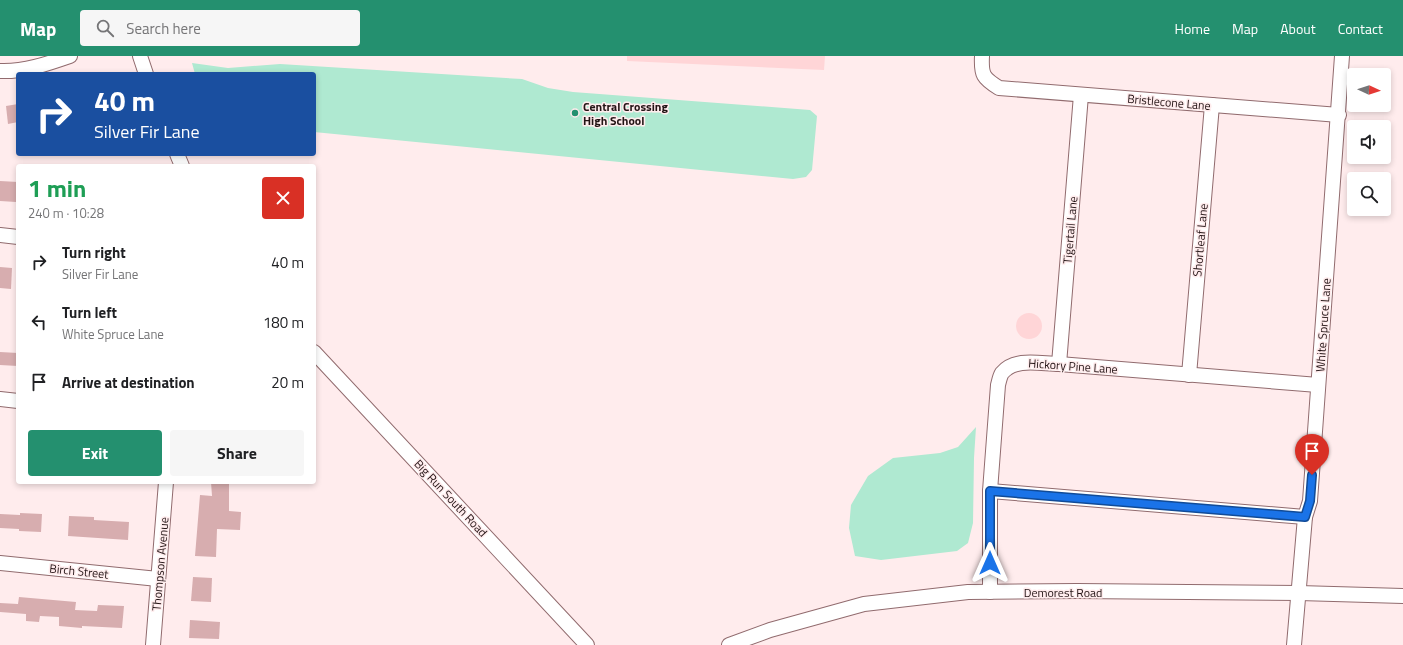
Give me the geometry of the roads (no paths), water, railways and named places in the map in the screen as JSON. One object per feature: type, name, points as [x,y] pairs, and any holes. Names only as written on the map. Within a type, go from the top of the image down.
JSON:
[{"type":"street","points":[[0,70],[24,69],[47,64],[70,56]]},
{"type":"street","points":[[140,56],[145,72]]},
{"type":"street","name":"Bristlecone Lane","points":[[982,56],[981,70],[988,81],[999,88],[1339,115]]},
{"type":"street","name":"White Spruce Lane","points":[[1294,645],[1305,517],[1310,501],[1339,115],[1342,56]]},
{"type":"street","name":"Tigertail Lane","points":[[1059,364],[1081,95]]},
{"type":"street","name":"Shortleaf Lane","points":[[1188,376],[1212,105]]},
{"type":"street","points":[[0,235],[16,237]]},
{"type":"street","name":"Big Run South Road","points":[[316,354],[587,645]]},
{"type":"street","name":"Hickory Pine Lane","points":[[990,592],[990,491],[998,385],[1002,373],[1011,366],[1018,362],[1059,364],[1188,376],[1318,385]]},
{"type":"street","points":[[0,399],[16,401]]},
{"type":"street","name":"Thompson Avenue","points":[[153,645],[166,484]]},
{"type":"street","points":[[990,491],[1305,517]]},
{"type":"street","name":"Birch Street","points":[[0,563],[158,579]]},
{"type":"street","name":"Demorest Road","points":[[730,645],[770,630],[864,604],[968,592],[1077,591],[1403,596]]},
{"type":"place","name":"Central Crossing High School","points":[[575,113]]}]
